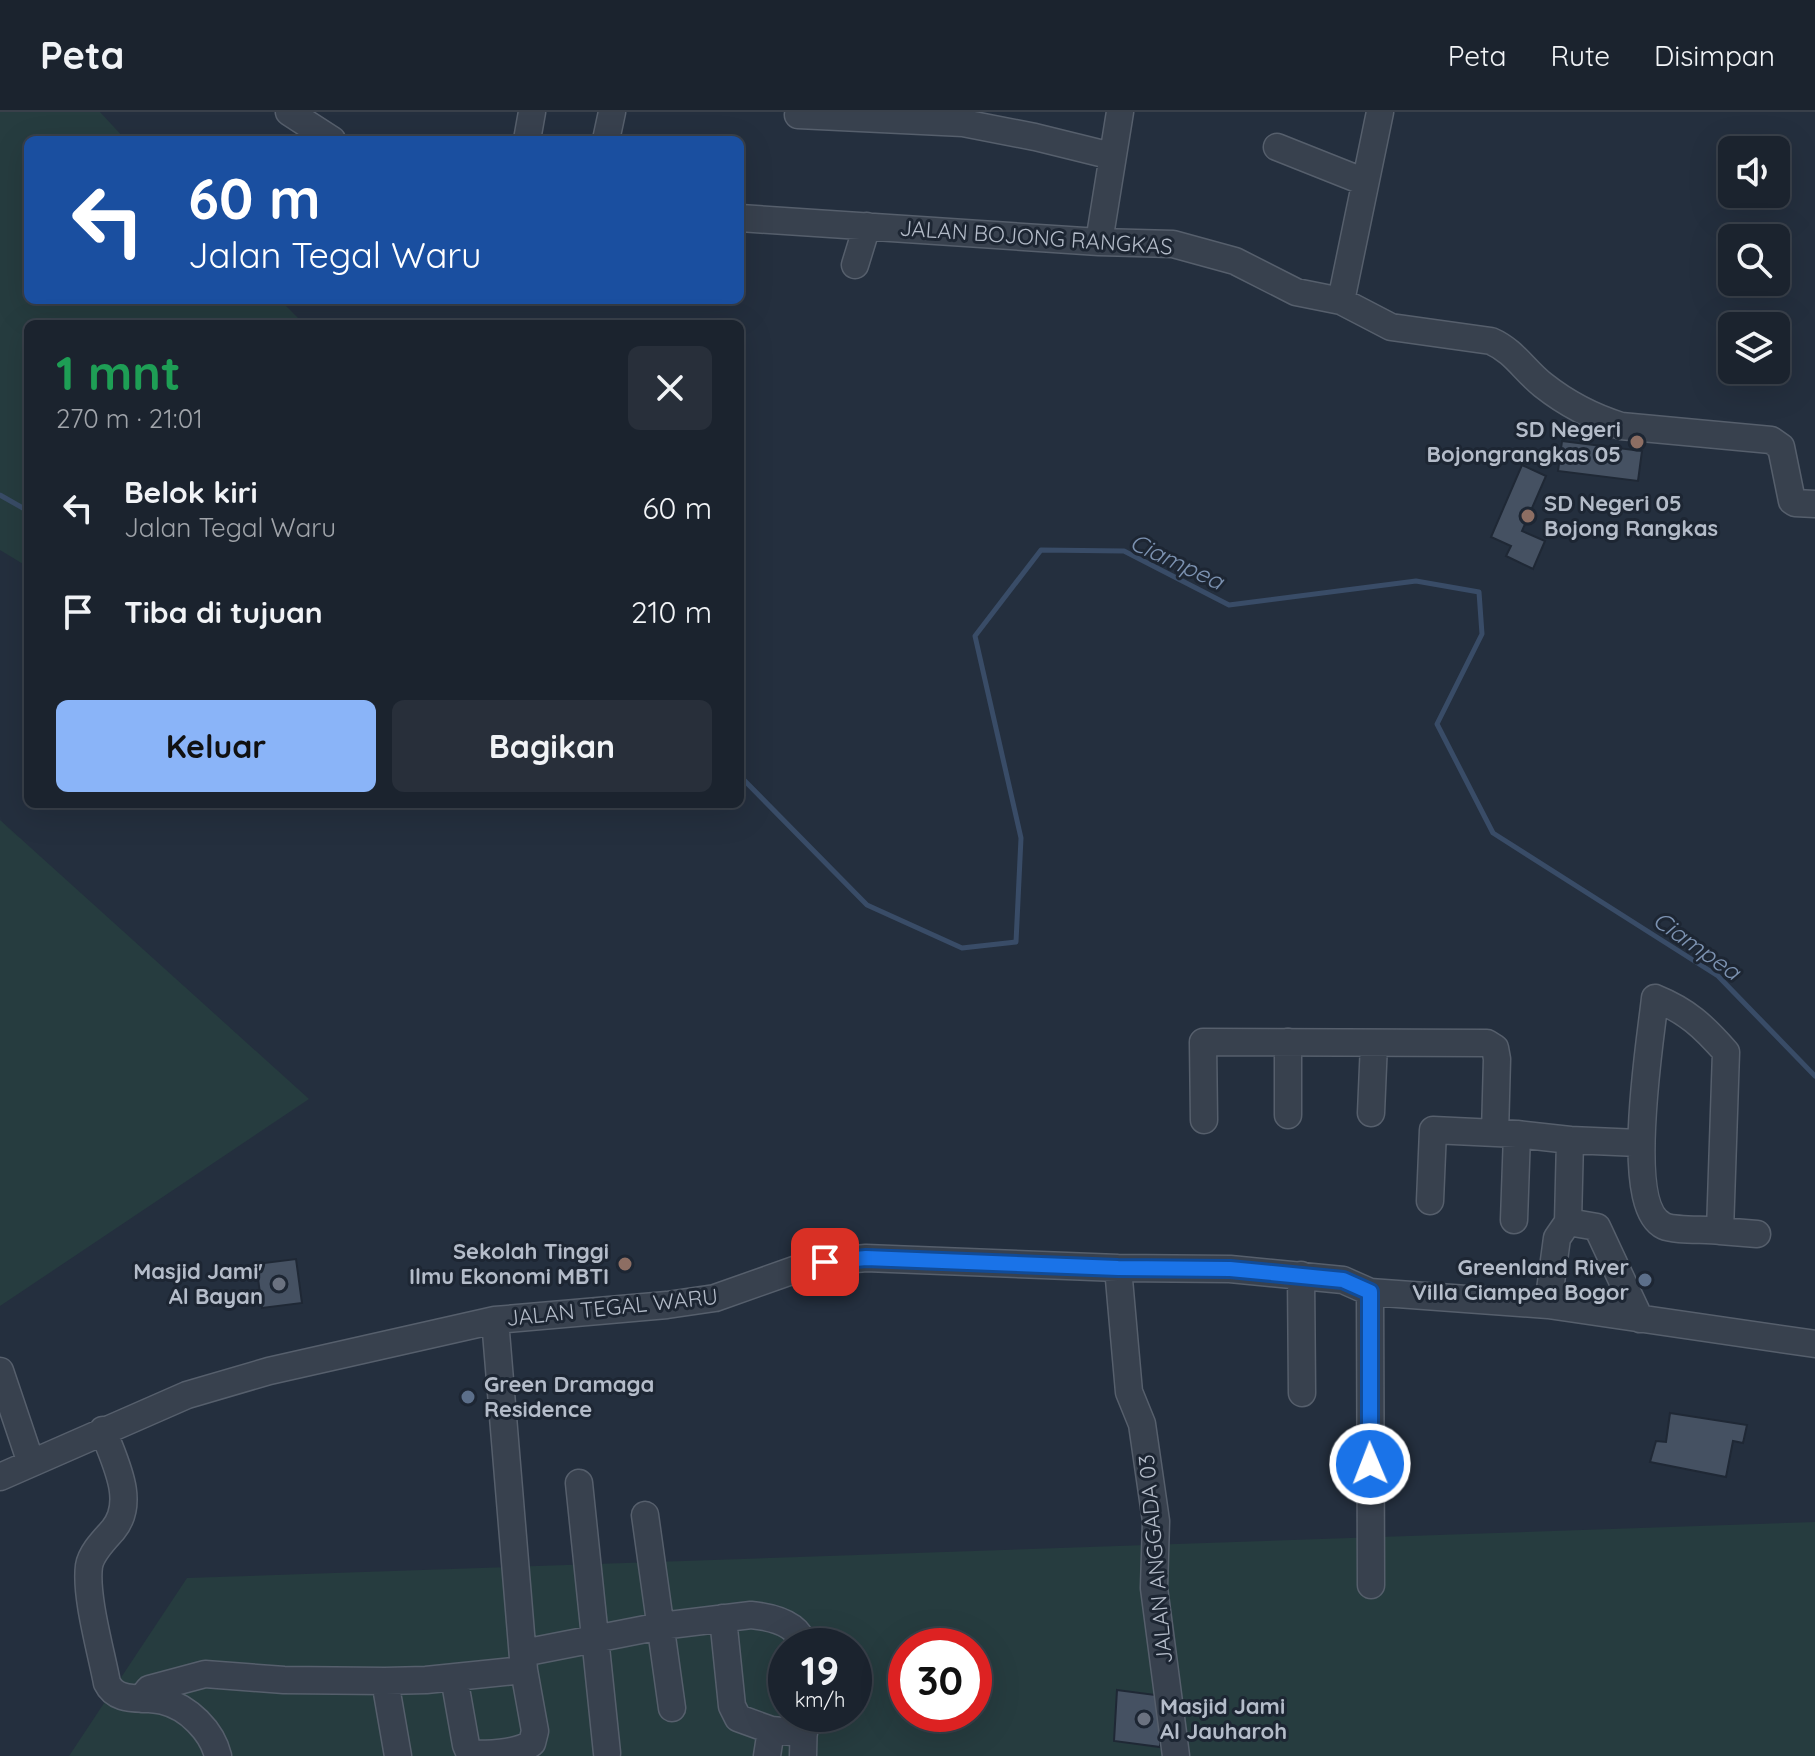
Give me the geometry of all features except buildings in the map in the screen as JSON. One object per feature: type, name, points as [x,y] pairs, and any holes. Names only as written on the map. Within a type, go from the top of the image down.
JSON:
[{"type":"street","points":[[289,112],[325,136]]},
{"type":"street","points":[[528,136],[532,112]]},
{"type":"street","points":[[607,136],[612,112]]},
{"type":"street","points":[[1099,242],[1120,112]]},
{"type":"street","points":[[1341,301],[1380,112]]},
{"type":"street","points":[[798,115],[963,123],[1112,156]]},
{"type":"street","points":[[1277,147],[1365,182]]},
{"type":"street","name":"JALAN BOJONG RANGKAS","points":[[744,218],[1099,242],[1173,244],[1235,261],[1296,292],[1341,301],[1391,327],[1491,341],[1506,347],[1542,384],[1571,405],[1605,421],[1621,426],[1771,440],[1781,447],[1792,501],[1815,504]]},
{"type":"street","points":[[855,265],[867,226]]},
{"type":"street","points":[[1720,1231],[1726,1052],[1703,1026],[1680,1008],[1655,998],[1639,1143],[1647,1200],[1654,1216],[1665,1226],[1720,1231],[1757,1234]]},
{"type":"street","points":[[1204,1120],[1203,1042],[1487,1043],[1495,1048],[1497,1059],[1514,1220]]},
{"type":"street","points":[[1288,1042],[1288,1115]]},
{"type":"street","points":[[1371,1113],[1374,1043]]},
{"type":"street","points":[[1430,1201],[1433,1130],[1639,1143]]},
{"type":"street","points":[[1548,1305],[1557,1238],[1568,1222],[1570,1140]]},
{"type":"street","points":[[1568,1222],[1597,1227],[1640,1319]]},
{"type":"street","name":"JALAN TEGAL WARU","points":[[0,1477],[187,1395],[231,1381],[495,1320],[696,1301],[825,1262],[866,1258],[1230,1269],[1301,1275],[1343,1280],[1370,1292],[1548,1305],[1815,1344]]},
{"type":"street","name":"JALAN ANGGADA 03","points":[[1118,1268],[1129,1392],[1142,1424],[1156,1521],[1154,1588],[1176,1756]]},
{"type":"street","points":[[1301,1275],[1302,1393]]},
{"type":"street","points":[[1370,1292],[1371,1585]]},
{"type":"street","points":[[454,1677],[469,1752],[479,1756],[522,1749],[532,1743],[535,1731],[524,1662],[495,1320]]},
{"type":"street","points":[[0,1371],[31,1463]]},
{"type":"street","points":[[103,1430],[124,1492],[125,1505],[120,1521],[90,1561],[89,1591],[107,1683],[111,1692],[121,1697],[160,1700],[189,1714],[213,1740],[218,1756]]},
{"type":"street","points":[[579,1483],[607,1753]]},
{"type":"street","points":[[645,1515],[672,1708]]},
{"type":"street","points":[[141,1699],[149,1689],[205,1674],[284,1680],[385,1681],[454,1677],[524,1662],[594,1640],[661,1626],[764,1616],[791,1628]]},
{"type":"street","points":[[723,1618],[732,1706],[738,1718],[769,1743],[804,1734]]},
{"type":"street","points":[[385,1681],[398,1756]]},
{"type":"green space","points":[[0,112],[100,112],[122,136],[24,136],[24,304],[284,304],[300,320],[24,320],[24,565],[0,550]]},
{"type":"green space","points":[[0,820],[309,1099],[0,1306]]},
{"type":"green space","points":[[1815,1522],[1815,1756],[69,1756],[187,1578]]},
{"type":"waterway","name":"Ciampea","points":[[0,495],[24,509]]},
{"type":"waterway","name":"Ciampea","points":[[744,780],[867,905],[962,948],[1016,942],[1021,838],[975,636],[1041,550],[1124,551],[1229,605],[1416,581],[1479,592],[1482,634],[1437,724],[1493,833],[1718,976],[1815,1076]]},
{"type":"place","name":"SD Negeri Bojongrangkas 05","points":[[1637,442]]},
{"type":"place","name":"SD Negeri 05 Bojong Rangkas","points":[[1528,516]]},
{"type":"place","name":"Sekolah Tinggi Ilmu Ekonomi MBTI","points":[[625,1264]]},
{"type":"place","name":"Greenland River Villa Ciampea Bogor","points":[[1645,1280]]},
{"type":"place","name":"Masjid Jami' Al Bayan","points":[[279,1284]]},
{"type":"place","name":"Green Dramaga Residence","points":[[468,1397]]},
{"type":"place","name":"Masjid Jami Al Jauharoh","points":[[1144,1719]]},
{"type":"route","points":[[825,1262],[866,1258],[1230,1269],[1343,1280],[1370,1292],[1370,1464]]}]
